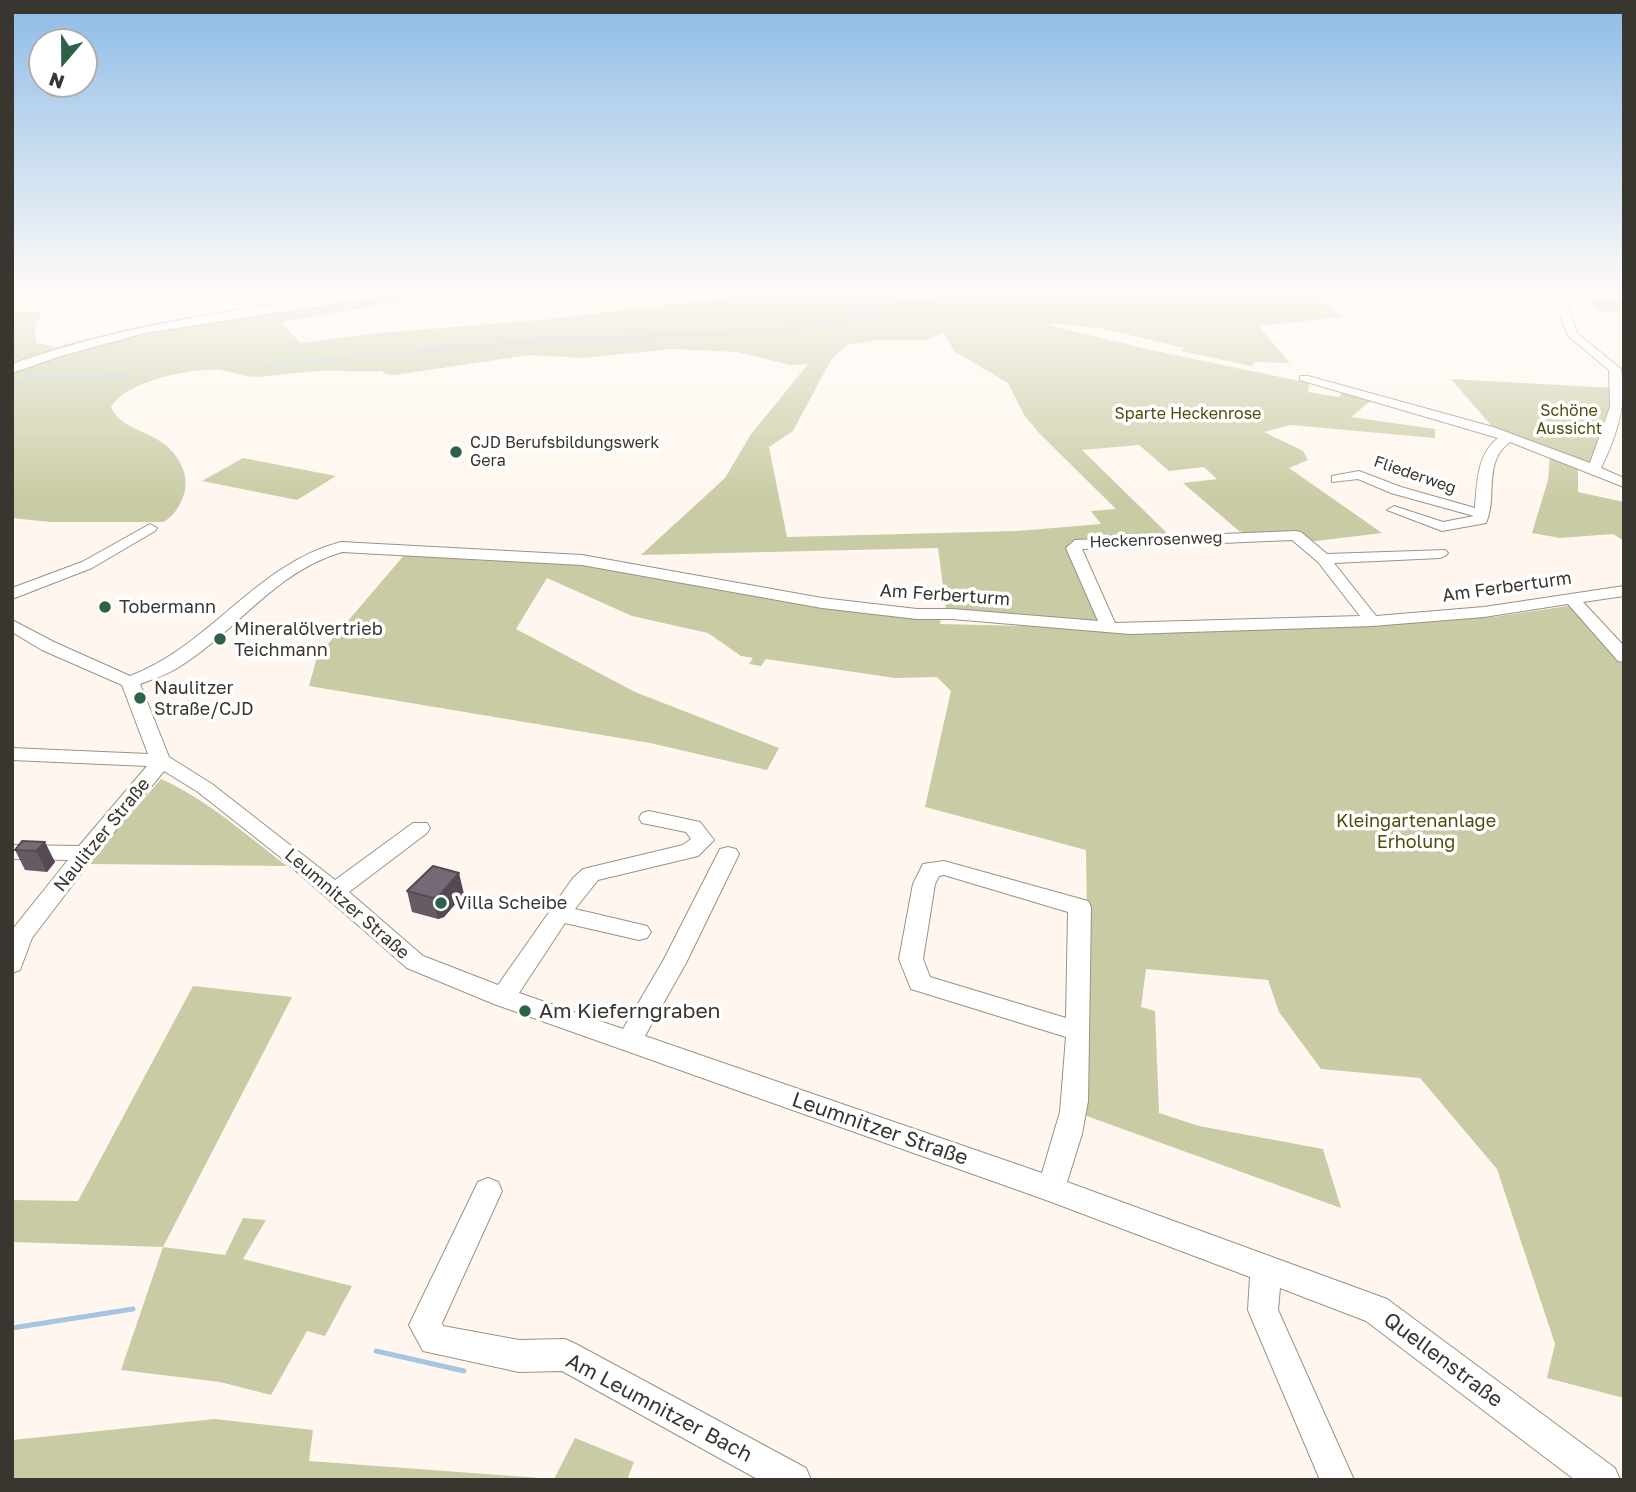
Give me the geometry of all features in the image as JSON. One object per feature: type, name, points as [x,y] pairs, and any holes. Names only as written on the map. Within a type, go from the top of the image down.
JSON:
[{"type":"street","points":[[1593,471],[1610,429],[1618,378],[1615,369],[1608,364]]},
{"type":"street","points":[[1304,378],[1507,438],[1564,457],[1624,483]]},
{"type":"street","points":[[1394,510],[1442,527],[1481,520],[1487,462],[1501,441],[1507,438]]},
{"type":"street","name":"Fliederweg","points":[[1337,479],[1359,475],[1408,494],[1482,514]]},
{"type":"street","points":[[12,594],[87,565],[150,528]]},
{"type":"street","points":[[1242,536],[1296,536],[1323,559],[1372,621]]},
{"type":"street","name":"Heckenrosenweg","points":[[1109,627],[1074,548],[1080,543],[1242,536]]},
{"type":"street","name":"Am Ferberturm","points":[[130,682],[181,658],[237,608],[275,581],[322,552],[341,547],[582,560],[822,603],[917,614],[952,614],[1109,627],[1160,628],[1372,621],[1495,611],[1624,591]]},
{"type":"street","points":[[1323,559],[1440,553]]},
{"type":"street","points":[[1571,598],[1624,657]]},
{"type":"street","points":[[12,625],[48,646],[130,682]]},
{"type":"street","name":"Naulitzer Straße","points":[[12,964],[16,939],[163,761],[153,746],[130,682]]},
{"type":"street","points":[[12,754],[163,761]]},
{"type":"street","name":"Leumnitzer Straße","points":[[163,761],[210,792],[286,850],[415,962],[503,997],[1051,1189],[1266,1270]]},
{"type":"street","points":[[503,997],[581,883],[591,874],[690,851],[703,840],[693,828],[649,818]]},
{"type":"street","points":[[334,892],[419,828]]},
{"type":"street","points":[[12,852],[85,853]]},
{"type":"street","points":[[629,1041],[674,963],[728,854]]},
{"type":"street","points":[[1051,1189],[1075,1104],[1078,1031],[1077,939],[1080,907],[944,868],[931,869],[924,884],[911,959],[920,983],[1078,1031]]},
{"type":"street","points":[[560,914],[639,932]]},
{"type":"street","name":"Am Leumnitzer Bach","points":[[488,1191],[425,1325],[434,1340],[519,1356],[565,1355],[794,1480]]},
{"type":"street","points":[[1266,1270],[1263,1310],[1337,1480]]},
{"type":"street","name":"Quellenstraße","points":[[1266,1270],[1376,1310],[1603,1480]]},
{"type":"green space","points":[[36,364],[471,364],[394,375],[382,371],[325,371],[258,377],[221,370],[194,371],[161,378],[130,390],[111,407],[115,414],[128,425],[164,444],[175,455],[185,475],[185,490],[180,504],[163,522],[50,522],[12,518],[12,371]]},
{"type":"green space","name":"Sparte Heckenrose","points":[[785,364],[829,364],[793,431],[769,447],[787,537],[1017,531],[1101,524],[1091,511],[1116,509],[1040,434],[1024,415],[1008,383],[975,364],[1216,364],[1309,383],[1308,392],[1339,397],[1344,390],[1374,398],[1351,417],[1435,429],[1435,438],[1290,425],[1264,432],[1303,451],[1308,460],[1289,468],[1382,533],[1308,542],[1239,531],[1183,483],[1217,479],[1204,467],[1169,471],[1139,445],[1082,450],[1170,536],[1073,541],[1070,546],[1101,617],[1098,621],[946,609],[938,548],[641,555],[725,478],[751,434],[808,364]]},
{"type":"green space","name":"Schöne Aussicht","points":[[1451,379],[1614,388],[1608,419],[1591,466],[1496,431]]},
{"type":"green space","points":[[1550,454],[1578,467],[1578,492],[1624,502],[1624,541],[1613,534],[1560,538],[1532,533],[1548,480]]},
{"type":"green space","points":[[243,458],[336,476],[297,500],[202,481]]},
{"type":"green space","name":"Kleingartenanlage Erholung","points":[[406,553],[474,560],[595,565],[941,618],[940,624],[1245,631],[1320,624],[1342,627],[1493,617],[1575,605],[1624,662],[1624,1398],[1547,1378],[1555,1344],[1497,1169],[1420,1078],[1321,1069],[1279,1012],[1268,980],[1146,969],[1141,1007],[1155,1011],[1159,1113],[1199,1126],[1323,1149],[1341,1208],[1084,1115],[1089,1066],[1086,850],[925,807],[951,691],[937,677],[895,678],[766,659],[761,666],[749,664],[753,658],[741,656],[708,633],[632,616],[547,578],[516,629],[635,692],[779,748],[767,770],[650,743],[309,686],[317,657]]},
{"type":"green space","points":[[161,779],[211,808],[287,866],[88,864]]},
{"type":"green space","points":[[193,986],[292,997],[163,1247],[12,1242],[12,1200],[78,1201]]},
{"type":"green space","points":[[243,1218],[266,1220],[243,1259],[352,1286],[325,1336],[307,1331],[271,1395],[220,1382],[121,1370],[163,1247],[225,1255]]},
{"type":"green space","points":[[215,1419],[313,1430],[309,1461],[554,1479],[575,1438],[634,1462],[627,1480],[12,1480],[12,1440]]},
{"type":"building","points":[[22,841],[45,842],[36,851],[15,850]]},
{"type":"building","points":[[433,866],[459,873],[439,896],[433,898],[407,891]]},
{"type":"waterway","points":[[268,365],[283,364]]},
{"type":"waterway","points":[[12,383],[31,378],[128,376]]},
{"type":"waterway","points":[[12,1328],[133,1309]]},
{"type":"waterway","points":[[376,1351],[464,1371]]},
{"type":"place","name":"CJD Berufsbildungswerk Gera","points":[[456,452]]},
{"type":"place","name":"Tobermann","points":[[105,607]]},
{"type":"place","name":"Mineralölvertrieb Teichmann","points":[[220,639]]},
{"type":"place","name":"Naulitzer Straße/CJD","points":[[140,698]]},
{"type":"place","name":"Villa Scheibe","points":[[441,903]]},
{"type":"place","name":"Am Kieferngraben","points":[[525,1011]]}]
